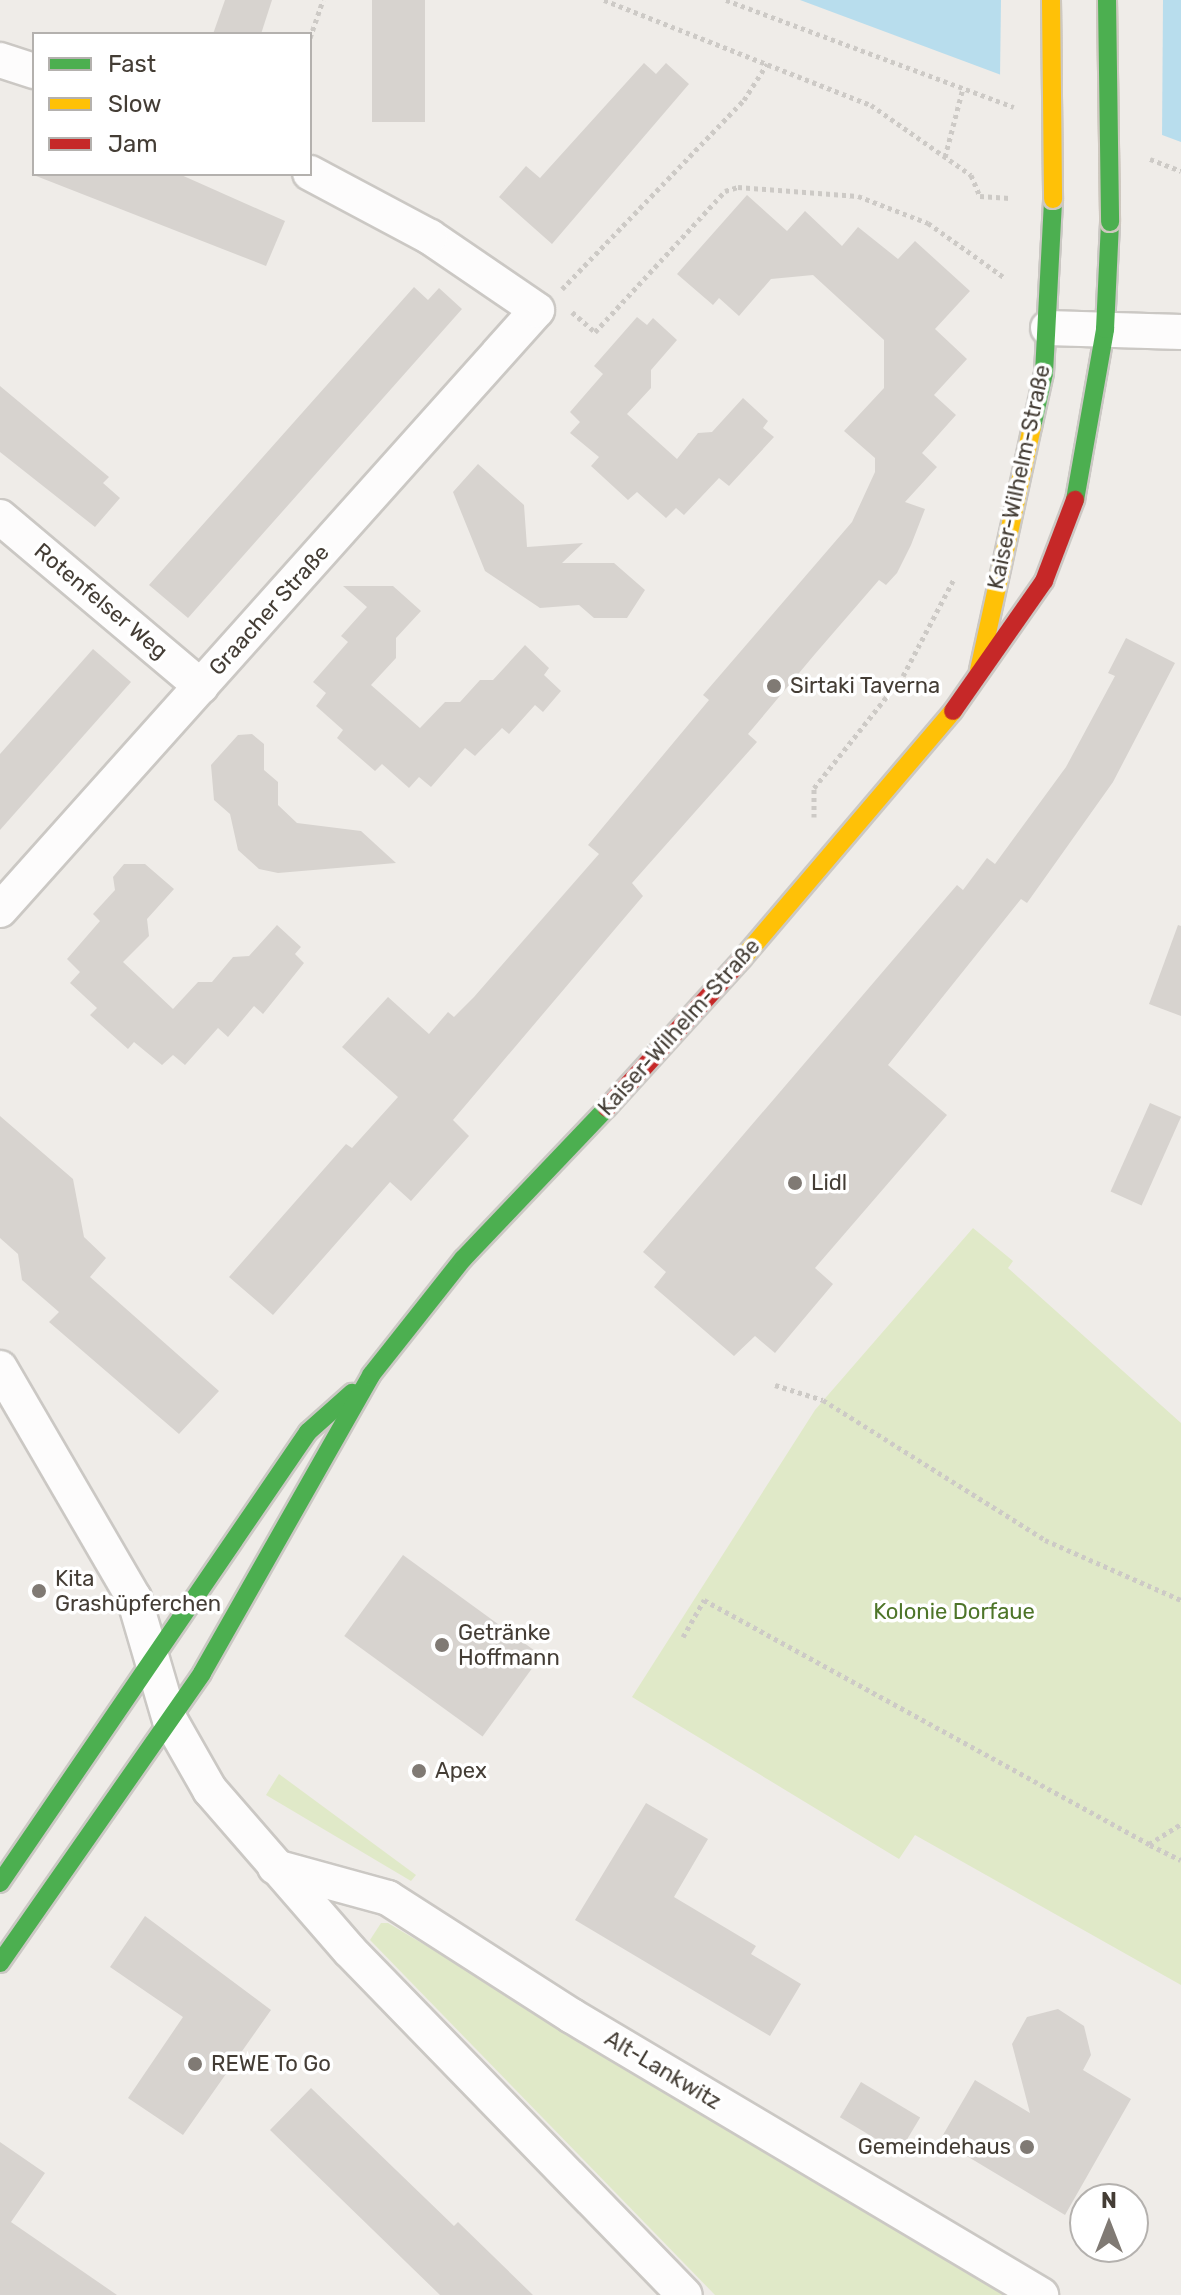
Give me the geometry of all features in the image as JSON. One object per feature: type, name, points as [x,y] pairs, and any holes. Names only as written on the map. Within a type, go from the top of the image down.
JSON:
[{"type":"main road","name":"Kaiser-Wilhelm-Straße","points":[[978,673],[1037,416],[1048,328],[1053,199],[1051,0]]},
{"type":"main road","name":"Kaiser-Wilhelm-Straße","points":[[0,1883],[151,1655],[308,1432],[371,1375],[463,1259],[814,879],[923,753],[978,673],[1009,638],[1044,581],[1078,491],[1105,329],[1110,222],[1107,0]]},
{"type":"main road","name":"Kaiser-Wilhelm-Straße","points":[[0,1963],[170,1720],[284,1537],[371,1375]]},
{"type":"street","points":[[0,60],[32,70]]},
{"type":"street","points":[[312,174],[546,303]]},
{"type":"street","name":"Graacher Straße","points":[[0,910],[546,303]]},
{"type":"street","points":[[1048,328],[1181,332]]},
{"type":"street","name":"Rotenfelser Weg","points":[[0,517],[201,686]]},
{"type":"street","points":[[0,1368],[134,1598],[170,1720],[210,1790],[275,1867],[685,2295]]},
{"type":"street","name":"Alt-Lankwitz","points":[[275,1867],[388,1898],[572,2016],[1041,2295]]},
{"type":"path","points":[[312,32],[323,0]]},
{"type":"path","points":[[604,0],[871,105],[971,175],[980,196],[1010,198]]},
{"type":"path","points":[[726,0],[912,69]]},
{"type":"path","points":[[768,63],[744,100],[546,303],[595,332],[725,191],[738,187],[858,196],[928,223],[1005,278]]},
{"type":"path","points":[[945,157],[963,88]]},
{"type":"path","points":[[1018,192],[1021,201]]},
{"type":"path","points":[[814,879],[814,788],[903,676],[959,569]]},
{"type":"path","points":[[775,1385],[823,1400],[1045,1540],[1181,1600]]},
{"type":"path","points":[[683,1637],[704,1600],[1181,1860]]},
{"type":"path","points":[[1149,1844],[1181,1824]]},
{"type":"green space","name":"Kolonie Dorfaue","points":[[973,1228],[1013,1261],[1008,1268],[1181,1423],[1181,1985],[915,1835],[899,1859],[632,1697],[815,1410]]},
{"type":"green space","points":[[279,1774],[416,1875],[411,1881],[266,1795]]},
{"type":"green space","points":[[381,1923],[388,1923],[1015,2295],[715,2295],[370,1940]]},
{"type":"water","points":[[800,0],[1181,0],[1181,142]]},
{"type":"pier","points":[[1001,0],[1163,0],[1162,139],[1000,79]]},
{"type":"building","points":[[225,0],[272,0],[262,32],[214,32]]},
{"type":"building","points":[[372,0],[425,0],[425,122],[372,122]]},
{"type":"building","points":[[644,63],[656,74],[666,63],[689,84],[552,244],[499,197],[526,166],[540,178]]},
{"type":"building","points":[[36,176],[184,176],[285,221],[266,266]]},
{"type":"building","points":[[747,195],[787,231],[805,211],[842,246],[858,227],[898,259],[915,241],[970,291],[935,329],[967,359],[934,395],[956,415],[922,453],[937,467],[905,502],[925,509],[911,545],[897,573],[886,585],[879,580],[748,734],[757,742],[632,883],[643,896],[453,1120],[469,1136],[411,1201],[390,1182],[273,1315],[229,1277],[346,1144],[352,1148],[398,1097],[342,1047],[388,997],[429,1034],[448,1012],[454,1017],[474,997],[599,854],[588,845],[709,700],[703,695],[852,522],[875,472],[875,458],[844,431],[884,388],[884,340],[813,275],[771,279],[739,316],[719,298],[713,305],[677,274]]},
{"type":"building","points":[[414,287],[428,300],[439,288],[462,309],[188,618],[149,585]]},
{"type":"building","points":[[637,317],[647,325],[653,318],[677,340],[651,370],[651,388],[627,414],[677,459],[698,433],[712,432],[743,398],[768,421],[763,428],[774,437],[729,486],[719,478],[684,515],[676,508],[666,518],[637,492],[628,500],[591,466],[599,457],[570,433],[580,422],[570,412],[603,374],[594,366]]},
{"type":"building","points":[[0,386],[109,477],[103,483],[120,498],[95,527],[0,452]]},
{"type":"building","points":[[478,464],[524,505],[527,547],[583,543],[562,563],[614,563],[645,590],[627,618],[594,618],[579,605],[540,608],[485,571],[453,492]]},
{"type":"building","points":[[343,586],[393,586],[421,611],[396,638],[396,658],[371,685],[420,728],[445,702],[460,702],[480,680],[493,680],[525,645],[549,668],[544,675],[561,691],[543,712],[535,705],[509,734],[502,728],[475,756],[465,748],[431,787],[419,777],[409,788],[382,764],[375,771],[337,738],[343,730],[316,706],[326,693],[313,682],[348,642],[341,636],[367,607]]},
{"type":"building","name":"Lidl","points":[[1126,638],[1175,663],[1113,782],[1027,903],[1021,899],[888,1065],[947,1115],[815,1268],[833,1284],[775,1353],[755,1336],[734,1356],[654,1287],[666,1272],[643,1252],[957,885],[963,890],[987,858],[995,864],[1066,767],[1115,676],[1108,673]]},
{"type":"building","points":[[93,649],[131,682],[0,830],[0,754]]},
{"type":"building","points":[[252,734],[264,744],[264,770],[278,782],[278,805],[297,823],[361,831],[396,863],[278,873],[259,869],[238,850],[230,814],[214,800],[211,765],[238,735]]},
{"type":"building","points":[[124,864],[145,864],[174,889],[147,919],[149,936],[123,962],[173,1009],[198,982],[212,982],[233,957],[249,956],[277,925],[301,947],[295,954],[304,963],[263,1014],[254,1006],[228,1037],[218,1028],[185,1065],[173,1055],[162,1065],[134,1042],[128,1049],[90,1015],[97,1008],[70,983],[80,972],[67,959],[100,921],[93,914],[115,890],[113,877]]},
{"type":"building","points":[[1178,925],[1181,926],[1181,1016],[1149,1004]]},
{"type":"building","points":[[1150,1103],[1181,1117],[1142,1205],[1111,1192]]},
{"type":"building","points":[[0,1116],[73,1179],[84,1237],[106,1258],[90,1277],[219,1391],[179,1434],[49,1322],[59,1312],[22,1280],[18,1254],[0,1238]]},
{"type":"building","name":"Getränke Hoffmann","points":[[403,1555],[541,1656],[483,1736],[344,1636]]},
{"type":"building","points":[[646,1803],[708,1839],[674,1897],[756,1946],[751,1954],[801,1984],[770,2036],[575,1920]]},
{"type":"building","points":[[145,1916],[271,2010],[183,2135],[128,2098],[183,2017],[110,1967]]},
{"type":"building","name":"Gemeindehaus","points":[[1058,2009],[1084,2026],[1091,2055],[1083,2070],[1131,2099],[1083,2183],[1069,2183],[1069,2208],[1065,2215],[940,2140],[975,2080],[1030,2113],[1012,2044],[1027,2017]]},
{"type":"building","points":[[861,2082],[920,2118],[899,2153],[840,2117]]},
{"type":"building","points":[[311,2088],[454,2226],[458,2222],[533,2295],[440,2295],[270,2130]]},
{"type":"building","points":[[0,2142],[45,2173],[11,2222],[117,2295],[0,2295]]},
{"type":"traffic: fast","points":[[1107,0],[1110,222]]},
{"type":"traffic: fast","points":[[1032,427],[1044,373],[1053,199]]},
{"type":"traffic: fast","points":[[1075,500],[1105,329],[1110,222]]},
{"type":"traffic: fast","points":[[0,1963],[202,1673],[371,1375],[463,1259],[607,1108]]},
{"type":"traffic: fast","points":[[0,1883],[308,1432],[352,1393]]},
{"type":"traffic: slow","points":[[1051,0],[1053,199]]},
{"type":"traffic: slow","points":[[979,670],[1032,427]]},
{"type":"traffic: slow","points":[[742,959],[953,711]]},
{"type":"traffic: jam","points":[[953,711],[1044,581],[1075,500]]},
{"type":"traffic: jam","points":[[607,1108],[742,959]]},
{"type":"place","name":"Sirtaki Taverna","points":[[774,686]]},
{"type":"place","name":"Lidl","points":[[795,1183]]},
{"type":"place","name":"Kita Grashüpferchen","points":[[39,1591]]},
{"type":"place","name":"Getränke Hoffmann","points":[[442,1645]]},
{"type":"place","name":"Apex","points":[[419,1771]]},
{"type":"place","name":"REWE To Go","points":[[195,2064]]},
{"type":"place","name":"Gemeindehaus","points":[[1027,2147]]}]
